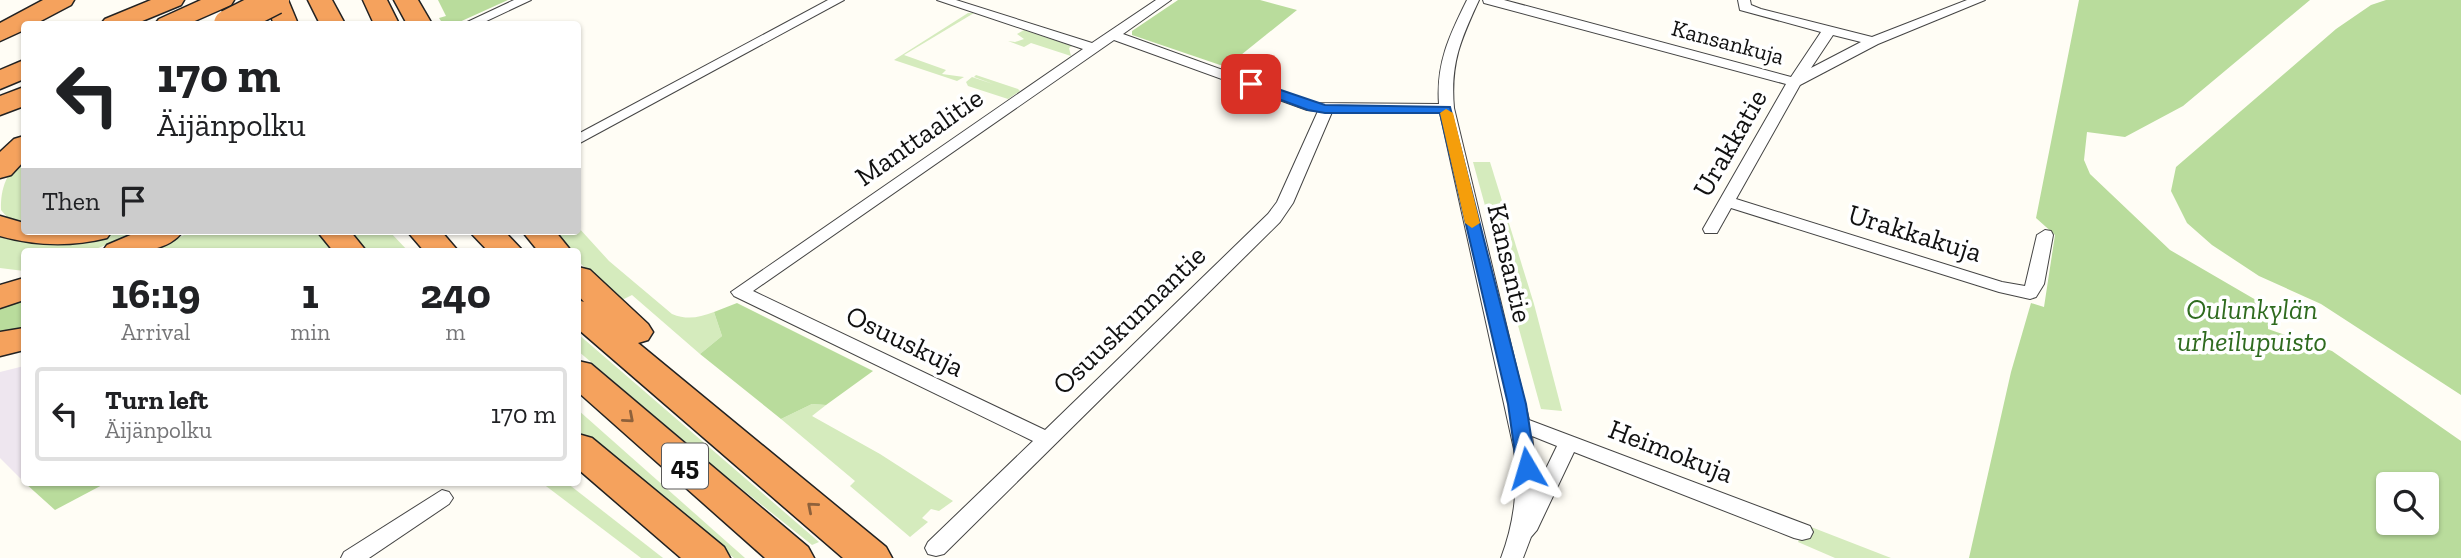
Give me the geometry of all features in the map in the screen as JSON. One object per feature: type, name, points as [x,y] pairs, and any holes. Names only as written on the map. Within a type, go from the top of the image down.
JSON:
[{"type":"highway","points":[[23,21],[62,0]]},
{"type":"highway","points":[[96,21],[139,6],[172,0]]},
{"type":"highway","points":[[175,21],[223,0],[229,21]]},
{"type":"highway","points":[[236,21],[275,0],[285,21]]},
{"type":"highway","points":[[320,0],[330,21]]},
{"type":"highway","points":[[118,21],[139,6]]},
{"type":"highway","points":[[0,33],[21,22]]},
{"type":"highway","points":[[0,65],[21,54]]},
{"type":"highway","points":[[0,81],[21,70]]},
{"type":"highway","points":[[0,107],[21,96]]},
{"type":"highway","points":[[0,169],[21,148]]},
{"type":"highway","points":[[0,225],[21,232]]},
{"type":"highway","points":[[39,235],[59,235]]},
{"type":"highway","points":[[127,248],[158,235]]},
{"type":"highway","points":[[427,235],[439,248]]},
{"type":"highway","points":[[489,235],[504,248]]},
{"type":"highway","points":[[0,276],[21,278]]},
{"type":"highway","points":[[581,280],[656,349],[747,452]]},
{"type":"highway","points":[[0,297],[21,289]]},
{"type":"highway","name":"45","points":[[581,314],[867,555]]},
{"type":"highway","points":[[0,344],[21,340]]},
{"type":"highway","name":"45","points":[[581,376],[793,558]]},
{"type":"highway","points":[[581,450],[703,552]]},
{"type":"highway","points":[[581,473],[703,552]]},
{"type":"street","points":[[477,21],[524,0]]},
{"type":"street","points":[[581,138],[838,0]]},
{"type":"street","points":[[943,0],[1095,48]]},
{"type":"street","name":"Manttaalitie","points":[[740,292],[1165,0]]},
{"type":"street","name":"Kansantie","points":[[1473,0],[1449,52],[1446,109],[1521,424],[1528,482],[1516,550]]},
{"type":"street","name":"Kansankuja","points":[[1489,0],[1794,82]]},
{"type":"street","points":[[1744,0],[1745,6],[1756,12],[1873,41]]},
{"type":"street","name":"Urakkatie","points":[[1794,82],[1873,41],[1979,0]]},
{"type":"street","name":"Urakkatie","points":[[1711,229],[1794,82],[1829,31]]},
{"type":"street","points":[[1113,35],[1312,107],[1446,109]]},
{"type":"street","name":"Osuuskunnantie","points":[[936,548],[1282,209],[1325,109]]},
{"type":"street","name":"Urakkakuja","points":[[1727,202],[1999,287],[2030,293],[2035,284],[2045,235]]},
{"type":"street","name":"Osuuskuja","points":[[740,292],[1046,439]]},
{"type":"street","name":"Heimokuja","points":[[1521,424],[1802,532]]},
{"type":"street","name":"Kansantie","points":[[1516,550],[1569,441]]},
{"type":"street","points":[[352,558],[442,498]]},
{"type":"shaded area","points":[[21,367],[21,479],[0,458],[0,372]]},
{"type":"green space","points":[[438,0],[508,0],[462,21],[441,21],[439,18],[446,16]]},
{"type":"green space","points":[[1178,0],[1260,0],[1297,10],[1226,67],[1132,35],[1132,31]]},
{"type":"green space","name":"Oulunkylän urheilupuisto","points":[[2079,0],[2310,0],[2183,106],[2125,137],[2087,132],[2084,160],[2090,174],[2170,250],[2268,307],[2268,329],[2332,351],[2461,441],[2461,558],[1969,558],[2011,372],[2031,303],[2044,307],[2055,235],[2036,218]]},
{"type":"green space","points":[[2386,0],[2461,0],[2461,395],[2321,304],[2259,276],[2212,245],[2187,223],[2171,191],[2176,167],[2336,29],[2371,5]]},
{"type":"green space","points":[[968,13],[974,13],[904,55],[946,70],[942,74],[964,77],[957,81],[894,60]]},
{"type":"green space","points":[[1024,30],[1072,46],[1069,48],[1071,56],[1031,43],[1024,47],[1008,41],[1024,39],[1017,34]]},
{"type":"green space","points":[[976,75],[1020,91],[1008,99],[968,86],[966,82],[972,77],[993,84],[974,77]]},
{"type":"green space","points":[[21,159],[21,222],[7,217],[1,210],[6,180]]},
{"type":"green space","points":[[1473,162],[1490,162],[1534,304],[1562,411],[1541,409]]},
{"type":"green space","points":[[581,230],[609,261],[672,314],[693,318],[714,312],[722,336],[700,354],[632,295],[620,301],[581,264],[581,248],[566,248],[555,235],[581,235]]},
{"type":"green space","points":[[132,235],[98,248],[21,248],[21,271],[0,268],[0,237],[46,243]]},
{"type":"green space","points":[[184,235],[321,235],[333,248],[155,248]]},
{"type":"green space","points":[[353,235],[393,235],[405,248],[364,248]]},
{"type":"green space","points":[[21,301],[21,331],[0,335],[0,308]]},
{"type":"green space","points":[[737,303],[873,371],[826,405],[812,404],[781,419],[700,354],[722,336],[714,312]]},
{"type":"green space","points":[[581,337],[819,542],[812,545],[718,470],[581,354]]},
{"type":"green space","points":[[812,404],[826,405],[812,416],[880,454],[953,501],[939,511],[931,509],[922,518],[928,522],[910,537],[850,486],[855,481],[781,419]]},
{"type":"green space","points":[[581,413],[745,558],[734,558],[581,433]]},
{"type":"green space","points":[[28,486],[100,486],[55,510]]},
{"type":"green space","points":[[546,486],[571,486],[663,558],[641,558]]},
{"type":"green space","points":[[1806,525],[1891,558],[1835,558],[1798,542]]},
{"type":"slow traffic","points":[[1446,113],[1472,223]]},
{"type":"route","points":[[1251,84],[1312,107],[1325,109],[1446,109],[1517,404],[1527,468]]}]
